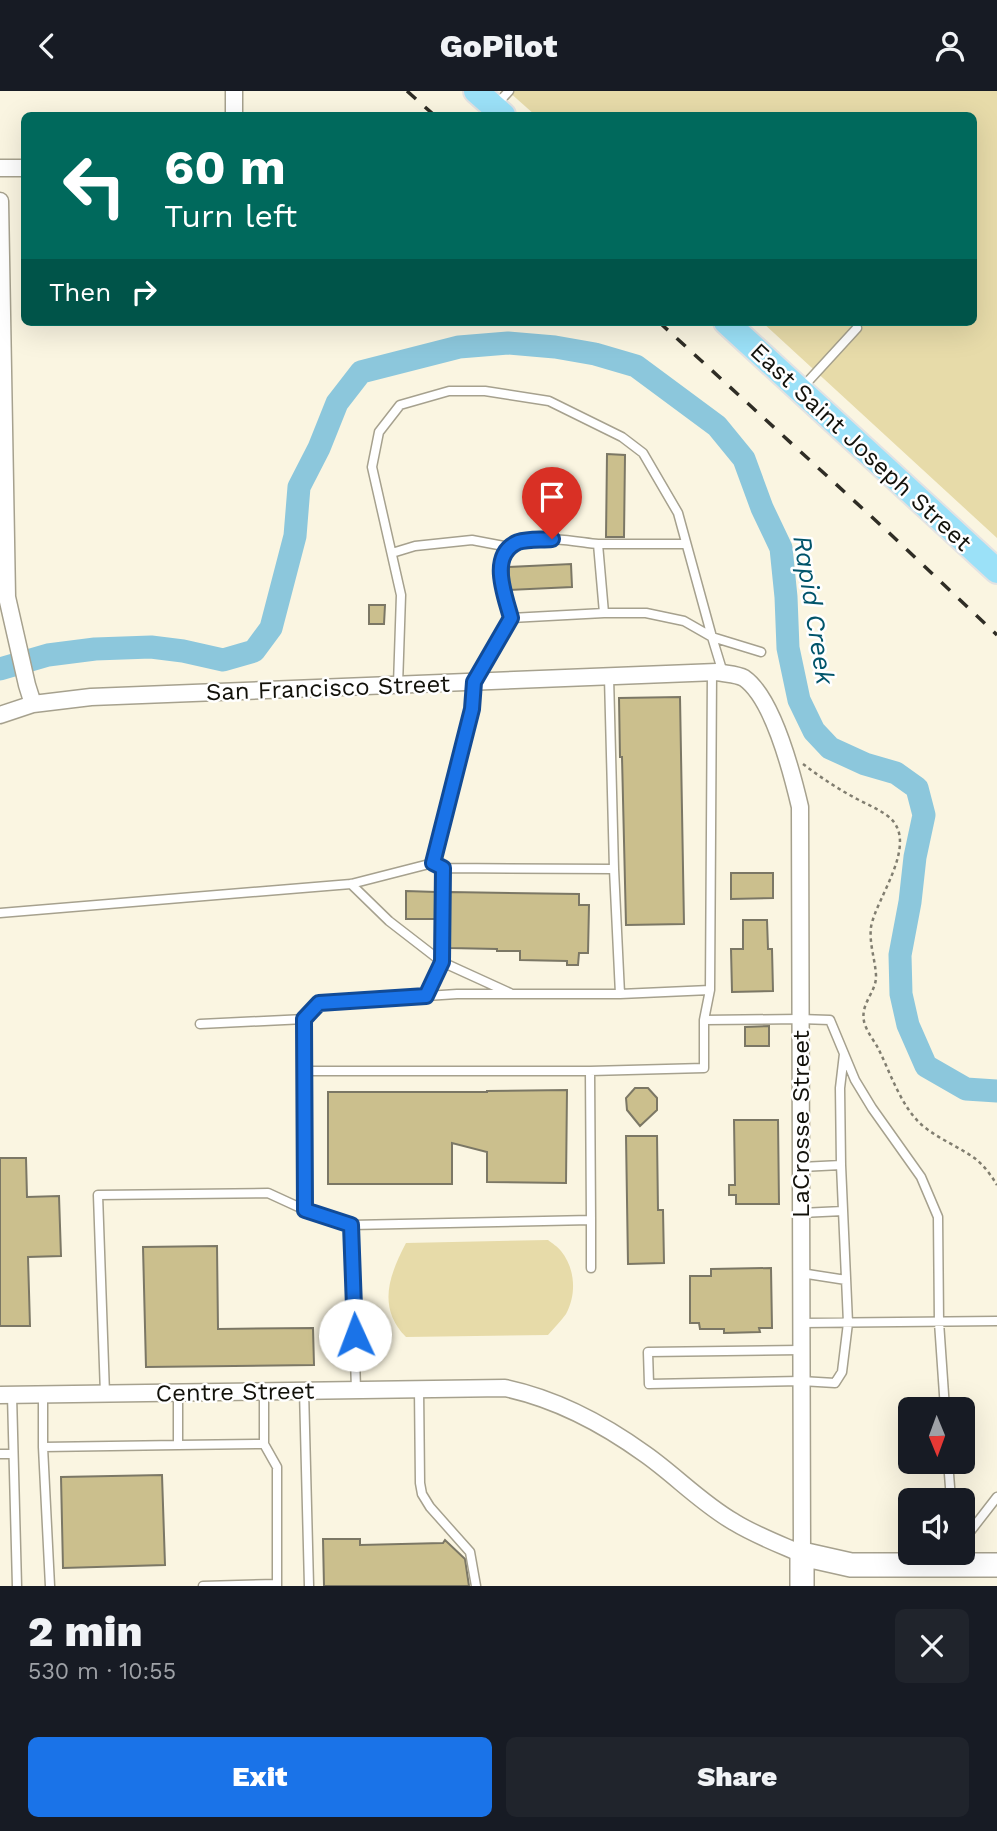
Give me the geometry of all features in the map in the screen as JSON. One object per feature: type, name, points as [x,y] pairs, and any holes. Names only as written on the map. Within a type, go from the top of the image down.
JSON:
[{"type":"main road","name":"East Saint Joseph Street","points":[[730,326],[997,571]]},
{"type":"street","points":[[234,91],[234,112]]},
{"type":"street","points":[[0,168],[21,168]]},
{"type":"street","points":[[0,201],[3,577],[26,685],[33,704]]},
{"type":"street","name":"San Francisco Street","points":[[0,715],[33,704],[90,697],[717,673],[742,677]]},
{"type":"street","name":"LaCrosse Street","points":[[742,677],[761,697],[788,758],[800,807],[802,1586]]},
{"type":"street","name":"Centre Street","points":[[6,1395],[505,1388],[560,1404],[589,1417],[645,1454],[733,1522],[802,1554]]},
{"type":"street","points":[[802,1554],[850,1565],[898,1560]]},
{"type":"street","points":[[975,1558],[997,1565]]},
{"type":"lane","points":[[800,391],[857,328]]},
{"type":"lane","points":[[305,1071],[590,1071],[704,1067],[704,1020],[710,990],[717,673],[712,637],[678,513],[643,453],[622,437],[549,401],[485,391],[449,391],[400,405],[379,432],[372,467],[401,595],[398,685]]},
{"type":"lane","points":[[433,863],[472,709],[474,682],[511,618],[500,576],[502,560],[509,547],[521,541],[552,539],[598,544],[685,544]]},
{"type":"lane","points":[[392,553],[415,546],[472,540],[509,547]]},
{"type":"lane","points":[[598,544],[604,613]]},
{"type":"lane","points":[[511,618],[646,613],[684,621],[712,637],[761,652]]},
{"type":"lane","points":[[609,677],[620,994]]},
{"type":"lane","points":[[0,913],[351,884],[433,863],[443,868],[614,869]]},
{"type":"lane","points":[[426,996],[442,962],[443,868]]},
{"type":"lane","points":[[351,884],[388,921],[442,962],[512,994]]},
{"type":"lane","points":[[200,1024],[304,1019],[319,1003],[457,994],[620,994],[710,990]]},
{"type":"lane","points":[[304,1019],[305,1210]]},
{"type":"lane","points":[[704,1020],[830,1020],[855,1080],[921,1177],[938,1217],[939,1322],[944,1397]]},
{"type":"lane","points":[[801,1350],[648,1352],[649,1384],[801,1381],[835,1383],[842,1372],[848,1323],[841,1165],[840,1089],[844,1054]]},
{"type":"lane","points":[[590,1071],[591,1268]]},
{"type":"lane","points":[[801,1167],[841,1165]]},
{"type":"lane","points":[[104,1394],[98,1195],[268,1193],[305,1210],[351,1225],[591,1220]]},
{"type":"lane","points":[[801,1213],[843,1211]]},
{"type":"lane","points":[[351,1225],[356,1390]]},
{"type":"lane","points":[[801,1273],[846,1280]]},
{"type":"lane","points":[[801,1324],[997,1321]]},
{"type":"lane","points":[[419,1389],[422,1494],[429,1507],[470,1552],[476,1586]]},
{"type":"lane","points":[[304,1391],[309,1586]]},
{"type":"lane","points":[[203,1586],[277,1585],[277,1467],[264,1444],[264,1392]]},
{"type":"lane","points":[[178,1393],[178,1445]]},
{"type":"lane","points":[[6,1395],[13,1454],[17,1586]]},
{"type":"lane","points":[[43,1395],[50,1586]]},
{"type":"lane","points":[[43,1447],[264,1444]]},
{"type":"lane","points":[[0,1454],[13,1454]]},
{"type":"lane","points":[[975,1531],[997,1497]]},
{"type":"path","points":[[788,758],[797,760],[848,794],[878,809],[892,819],[897,829],[900,840],[897,859],[871,927],[876,976],[875,985],[864,1005],[864,1024],[911,1113],[949,1144],[974,1158],[997,1185]]},
{"type":"shaded area","points":[[508,91],[997,91],[997,538],[766,326],[977,326],[977,112],[532,112]]},
{"type":"shaded area","points":[[548,1240],[566,1258],[572,1273],[573,1290],[566,1314],[548,1335],[406,1337],[397,1326],[391,1314],[389,1291],[395,1267],[406,1243]]},
{"type":"building","points":[[607,454],[625,455],[624,537],[606,537]]},
{"type":"building","points":[[571,564],[572,587],[509,590],[509,567]]},
{"type":"building","points":[[369,605],[385,605],[384,624],[369,624]]},
{"type":"building","points":[[680,697],[684,924],[626,925],[619,698]]},
{"type":"building","points":[[731,873],[773,873],[773,898],[731,899]]},
{"type":"building","points":[[406,891],[436,892],[436,919],[406,919]]},
{"type":"building","points":[[449,892],[579,894],[579,905],[589,905],[588,953],[579,953],[578,965],[567,965],[567,961],[520,960],[520,951],[450,948]]},
{"type":"building","points":[[743,920],[767,920],[768,949],[772,949],[773,991],[732,992],[731,949],[743,949]]},
{"type":"building","points":[[769,1026],[769,1046],[745,1046],[745,1027]]},
{"type":"building","points":[[635,1088],[648,1088],[657,1098],[657,1110],[640,1126],[627,1110],[626,1098]]},
{"type":"building","points":[[567,1090],[566,1183],[487,1182],[487,1152],[452,1143],[452,1184],[328,1184],[328,1092]]},
{"type":"building","points":[[734,1120],[778,1120],[779,1204],[736,1204],[736,1195],[729,1195],[729,1185],[735,1185]]},
{"type":"building","points":[[626,1136],[657,1136],[658,1210],[663,1210],[664,1263],[628,1264]]},
{"type":"building","points":[[0,1158],[26,1158],[27,1197],[59,1196],[61,1256],[28,1257],[30,1326],[0,1326]]},
{"type":"building","points":[[217,1246],[218,1329],[313,1328],[314,1365],[146,1367],[143,1247]]},
{"type":"building","points":[[771,1268],[772,1328],[759,1328],[760,1332],[724,1333],[724,1329],[700,1329],[699,1323],[690,1323],[690,1276],[711,1276],[711,1269]]},
{"type":"building","points":[[162,1475],[165,1565],[63,1568],[61,1477]]},
{"type":"building","points":[[323,1539],[360,1539],[360,1545],[443,1543],[445,1540],[465,1559],[469,1586],[324,1586]]},
{"type":"waterway","name":"Rapid Creek","points":[[0,669],[48,655],[95,649],[151,647],[223,660],[254,651],[271,628],[295,536],[299,487],[319,448],[337,403],[361,372],[459,347],[508,343],[595,354],[636,366],[717,426],[744,459],[762,508],[781,548],[788,648],[799,700],[814,731],[830,748],[865,764],[896,773],[917,788],[924,815],[900,955],[901,994],[908,1025],[926,1066],[966,1089],[997,1091]]},
{"type":"railway","points":[[407,91],[431,112]]},
{"type":"railway","points":[[663,326],[997,635]]},
{"type":"route","points":[[355,1335],[351,1225],[305,1210],[304,1019],[319,1003],[426,996],[442,962],[443,868],[433,863],[472,709],[474,682],[511,618],[500,576],[502,560],[509,547],[521,541],[552,539]]}]
